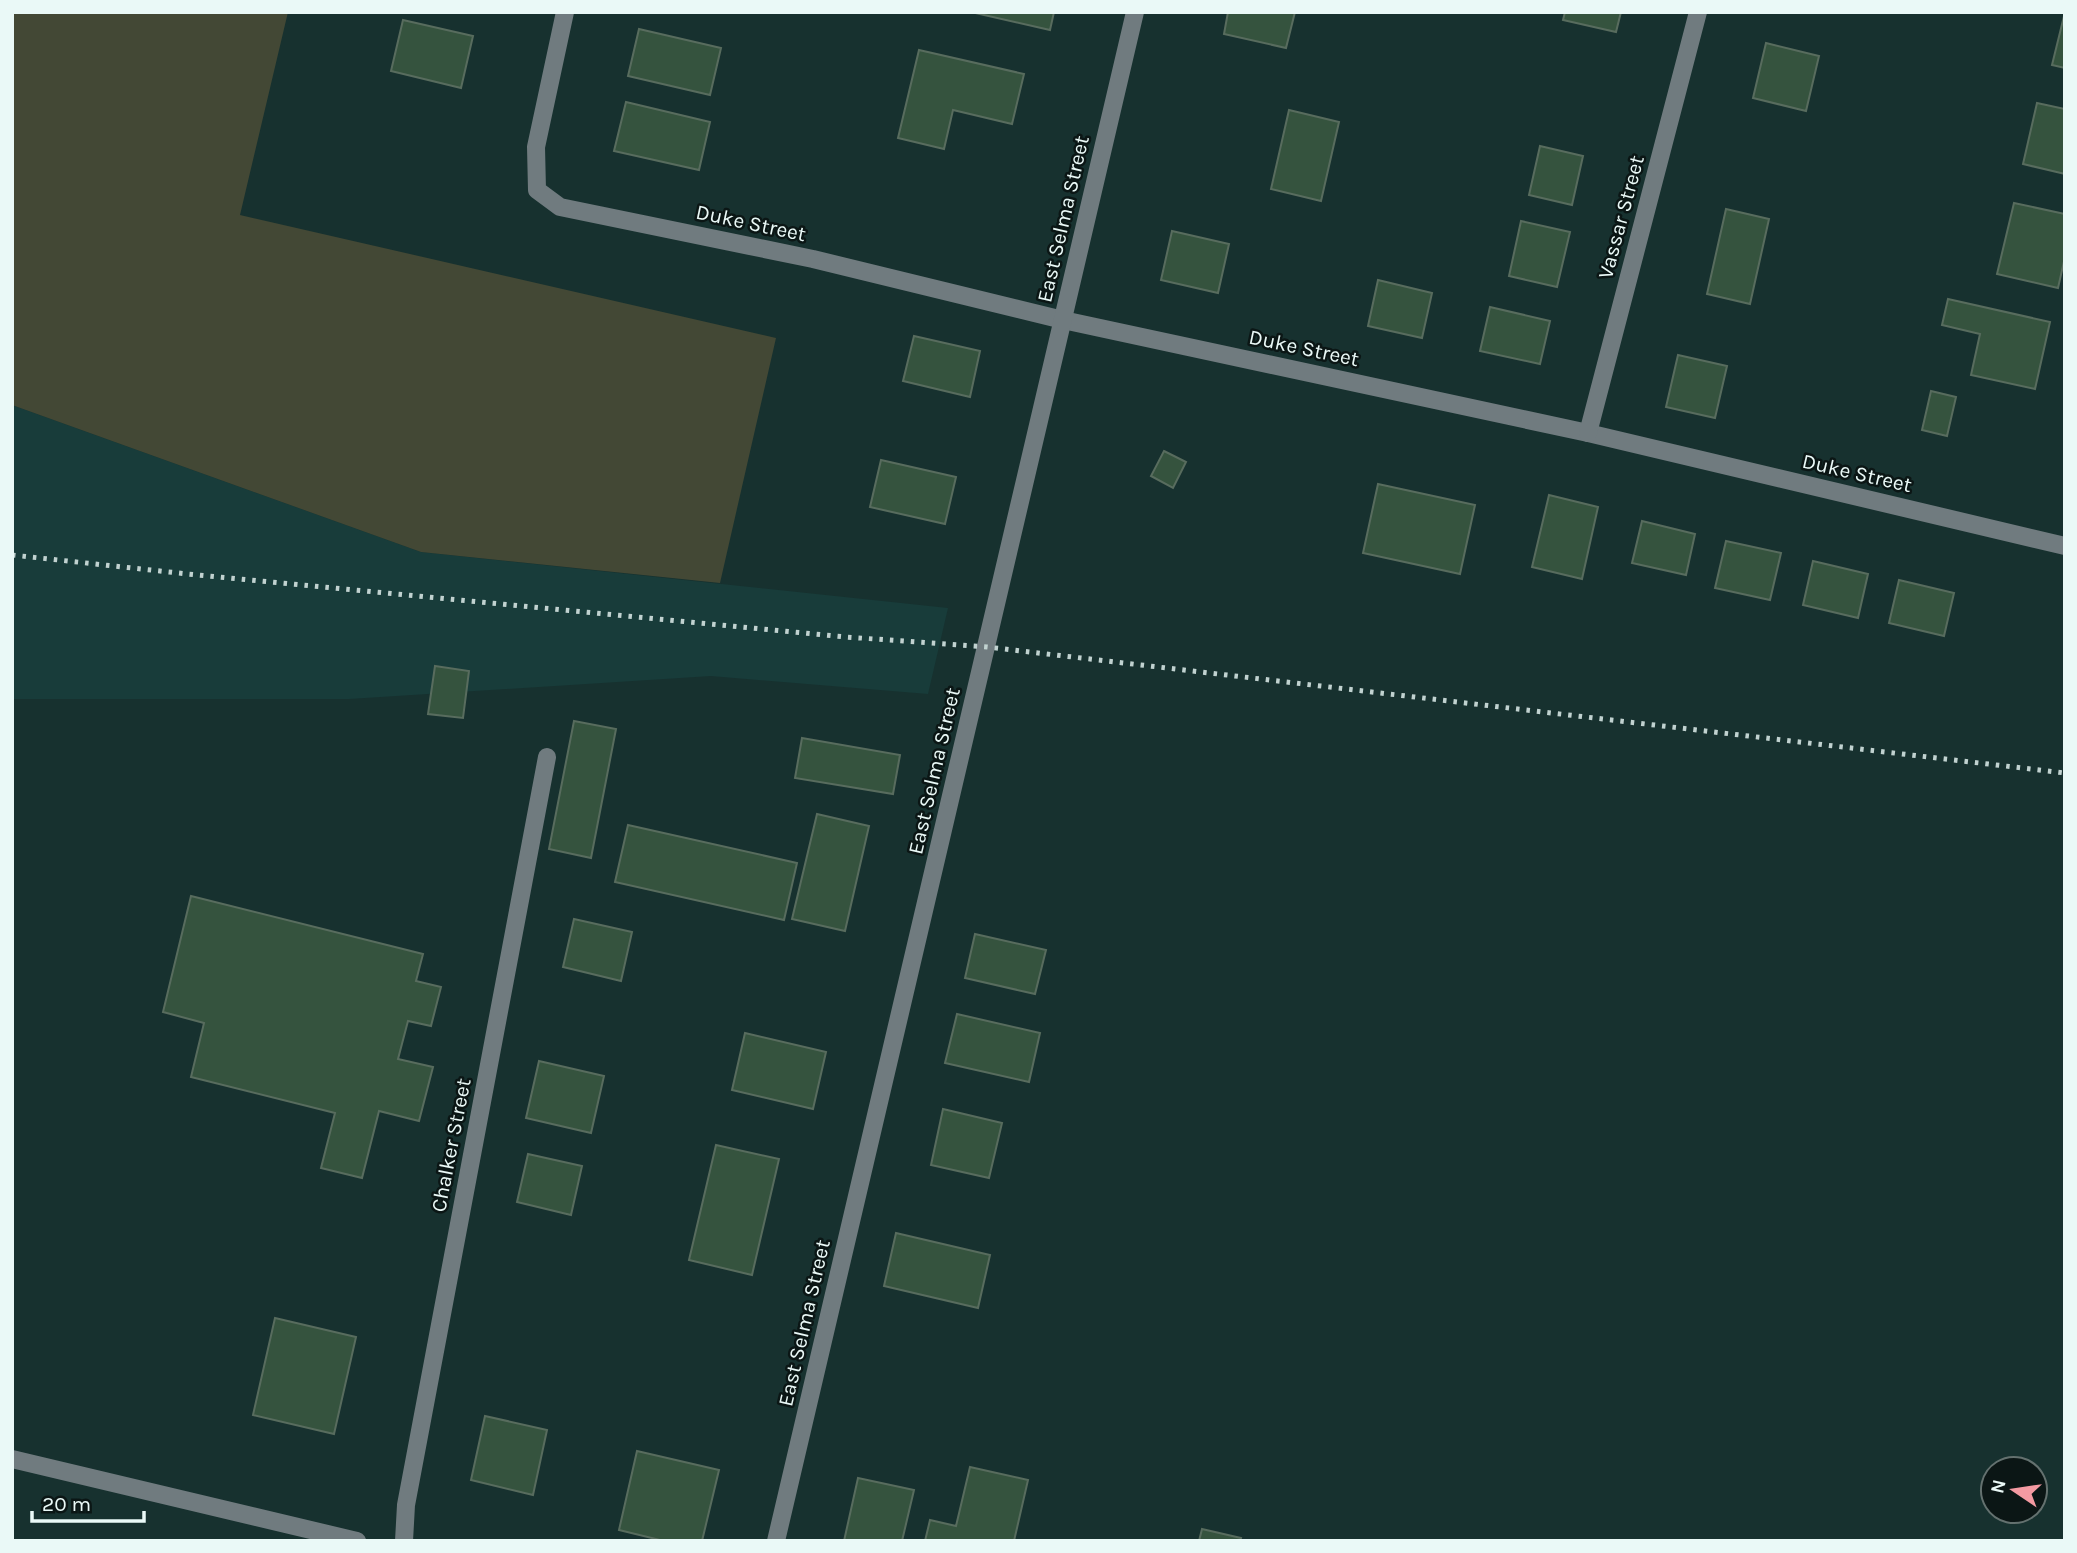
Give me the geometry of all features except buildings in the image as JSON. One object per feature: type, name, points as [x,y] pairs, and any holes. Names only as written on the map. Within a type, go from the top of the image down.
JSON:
[{"type":"street","name":"Duke Street","points":[[565,12],[536,147],[537,190],[560,206],[813,259],[1063,320],[1588,433],[2065,546]]},
{"type":"street","name":"East Selma Street","points":[[776,1541],[1135,12]]},
{"type":"street","name":"Vassar Street","points":[[1588,433],[1698,12]]},
{"type":"street","name":"Chalker Street","points":[[404,1541],[406,1505],[547,757]]},
{"type":"street","points":[[12,1459],[358,1541]]},
{"type":"shaded area","points":[[12,405],[421,552],[948,608],[928,694],[711,676],[349,699],[12,699]]},
{"type":"green space","points":[[12,12],[288,12],[240,215],[776,338],[720,583],[421,552],[12,405]]},
{"type":"railway","points":[[12,555],[846,637],[987,647],[2065,773]]}]
